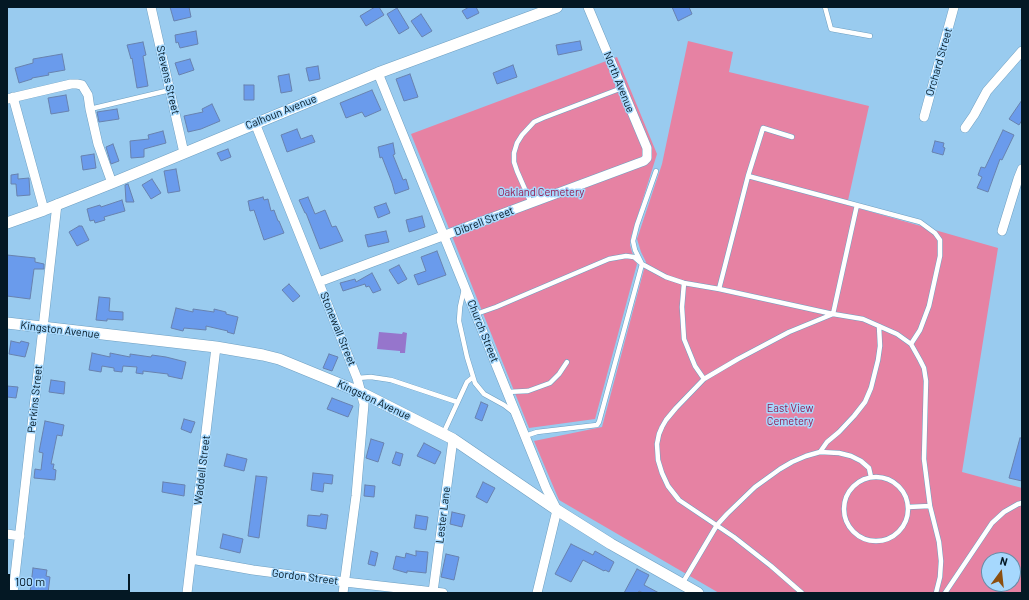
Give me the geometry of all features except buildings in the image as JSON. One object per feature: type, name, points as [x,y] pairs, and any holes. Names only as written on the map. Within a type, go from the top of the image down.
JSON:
[{"type":"street","name":"Stevens Street","points":[[151,7],[184,153]]},
{"type":"street","name":"Calhoun Avenue","points":[[7,223],[112,183],[378,73],[557,7]]},
{"type":"street","name":"North Avenue","points":[[588,7],[647,148],[647,158]]},
{"type":"street","name":"Orchard Street","points":[[924,117],[954,7]]},
{"type":"street","points":[[965,128],[987,91],[1022,51]]},
{"type":"street","name":"Church Street","points":[[378,73],[546,488],[557,510]]},
{"type":"street","points":[[44,210],[10,98],[77,84],[82,85],[88,95],[98,144],[112,183]]},
{"type":"street","name":"Stonewall Street","points":[[255,123],[362,393],[364,404],[356,496],[343,593]]},
{"type":"street","name":"Dibrell Street","points":[[319,282],[644,161],[647,158]]},
{"type":"street","points":[[1002,231],[1022,169]]},
{"type":"street","name":"Perkins Street","points":[[13,593],[57,204]]},
{"type":"street","name":"Kingston Avenue","points":[[7,323],[216,347],[280,359],[362,393],[448,437],[557,510],[611,544],[698,593]]},
{"type":"street","name":"Waddell Street","points":[[187,593],[216,347]]},
{"type":"street","name":"Lester Lane","points":[[433,592],[448,437]]},
{"type":"street","points":[[537,593],[557,510]]},
{"type":"street","points":[[7,534],[20,536]]},
{"type":"street","name":"Gordon Street","points":[[191,559],[253,570],[443,593]]},
{"type":"lane","points":[[825,7],[831,29],[870,36]]},
{"type":"lane","points":[[532,203],[514,162],[514,153],[517,143],[522,135],[534,122],[622,88]]},
{"type":"lane","points":[[90,109],[170,90]]},
{"type":"lane","points":[[719,289],[762,128],[792,137]]},
{"type":"lane","points":[[525,436],[537,432],[596,424],[600,422],[642,264],[633,241],[656,170]]},
{"type":"lane","points":[[748,176],[920,222],[935,233],[940,240],[940,256],[929,306],[920,330],[911,344]]},
{"type":"lane","points":[[833,314],[857,205]]},
{"type":"lane","points":[[476,314],[609,259],[626,256],[634,257],[642,264],[666,277],[833,314],[863,319],[897,334],[911,344],[924,368],[926,381],[924,459],[930,506],[939,542],[941,561],[940,577],[936,593]]},
{"type":"lane","points":[[684,282],[682,306],[684,339],[695,366],[704,379]]},
{"type":"lane","points":[[464,286],[459,321],[472,377],[484,394],[504,405],[516,414]]},
{"type":"lane","points":[[802,593],[717,525],[679,500],[668,486],[662,473],[658,460],[657,444],[662,427],[676,408],[704,379],[789,332],[833,314]]},
{"type":"lane","points":[[820,452],[827,442],[839,432],[865,402],[871,388],[878,360],[880,346],[879,326]]},
{"type":"lane","points":[[507,392],[528,391],[550,384],[567,362]]},
{"type":"lane","points":[[357,378],[372,377],[391,380],[457,402]]},
{"type":"lane","points":[[448,437],[457,402],[467,382],[472,377]]},
{"type":"lane","points":[[682,584],[717,525],[755,487],[792,462],[820,452],[839,453],[851,456],[861,461],[869,468],[871,477]]},
{"type":"lane","points":[[871,477],[888,479],[896,484],[902,490],[908,507],[908,516],[900,531],[885,540],[868,540],[860,536],[853,531],[845,516],[844,507],[849,491],[855,484],[871,477]]},
{"type":"lane","points":[[945,593],[992,522],[1004,512],[1022,503]]},
{"type":"lane","points":[[908,507],[930,506]]},
{"type":"green space","name":"East View Cemetery","points":[[688,41],[733,52],[729,72],[869,106],[847,205],[998,248],[962,472],[1022,488],[1022,593],[719,593],[559,500],[534,441],[602,427],[646,262],[637,239],[662,164]]},
{"type":"green space","name":"Oakland Cemetery","points":[[617,57],[657,154],[631,237],[630,245],[637,264],[595,419],[529,428],[411,134]]},
{"type":"shaded area","points":[[379,332],[407,333],[405,353],[400,353],[400,351],[377,349]]}]
